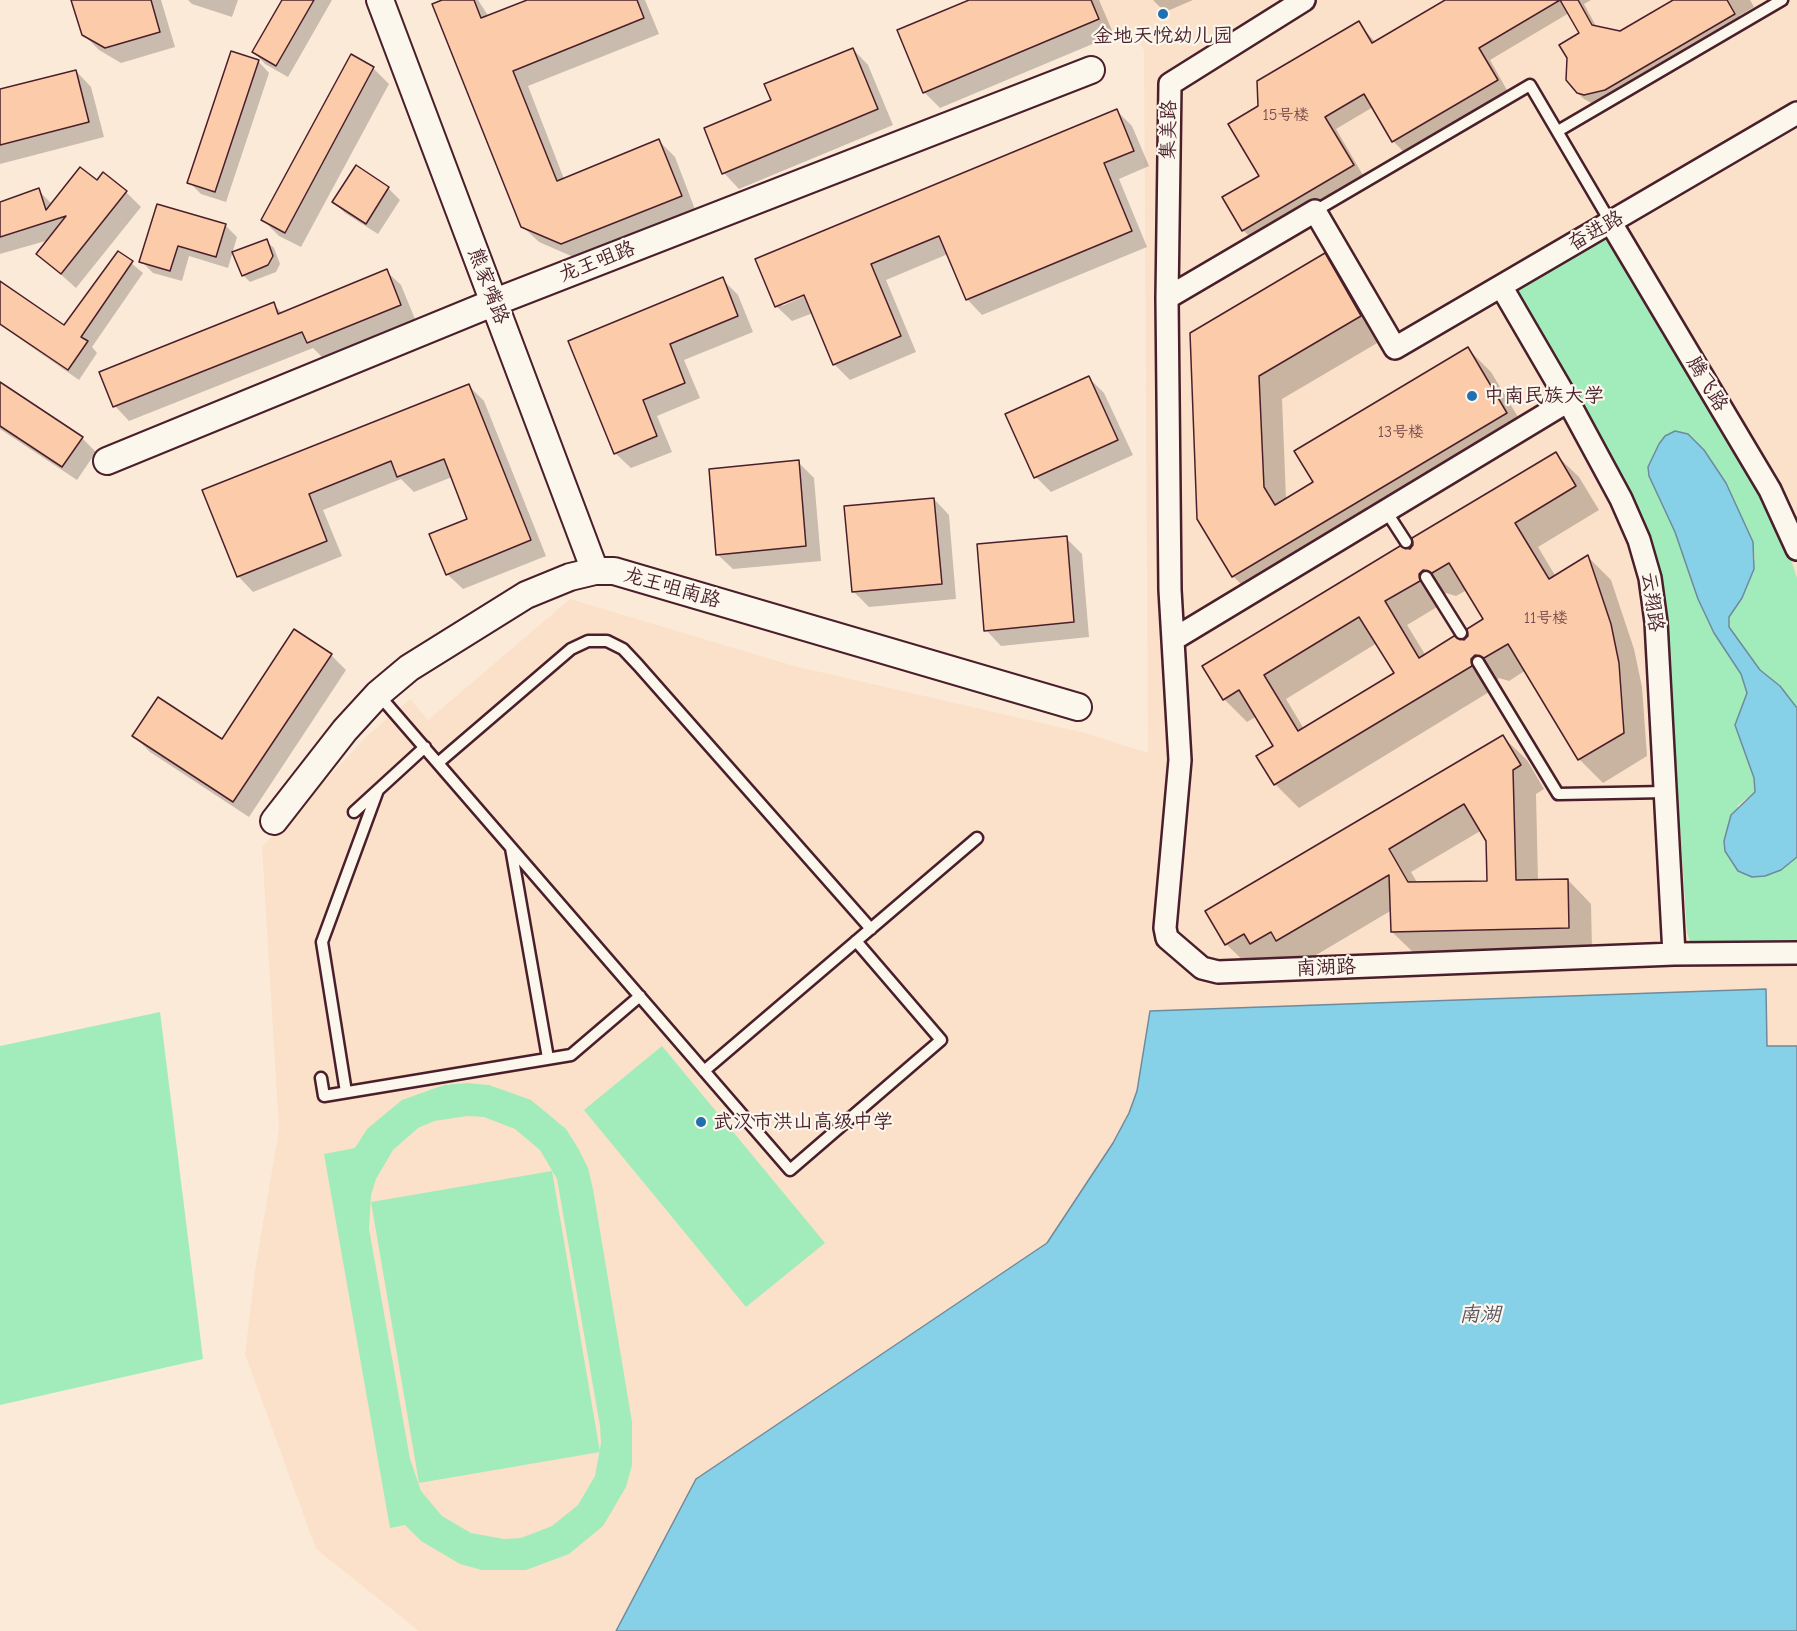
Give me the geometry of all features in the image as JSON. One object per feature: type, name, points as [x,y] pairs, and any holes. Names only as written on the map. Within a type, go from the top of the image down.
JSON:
[{"type":"street","name":"熊家嘴路","points":[[380,0],[595,572]]},
{"type":"street","name":"集美路","points":[[1167,298],[1170,84],[1305,0]]},
{"type":"street","name":"龙王咀路","points":[[106,461],[495,302],[1090,69]]},
{"type":"street","name":"奋进路","points":[[1315,211],[1395,348],[1797,113]]},
{"type":"street","points":[[1167,298],[1315,211]]},
{"type":"street","name":"腾飞路","points":[[1611,223],[1770,490],[1797,549]]},
{"type":"street","name":"云翔路","points":[[1501,286],[1568,401],[1630,519],[1650,578],[1656,622],[1674,954]]},
{"type":"street","name":"南湖路","points":[[1167,298],[1170,590],[1180,760],[1166,928],[1171,944],[1202,968],[1218,972],[1674,954],[1797,953]]},
{"type":"street","points":[[1174,639],[1568,401]]},
{"type":"street","name":"龙王咀南路","points":[[274,820],[321,758],[378,693],[439,647],[526,595],[570,577],[595,572],[614,571],[1078,707]]},
{"type":"lane","points":[[1557,131],[1782,0]]},
{"type":"lane","points":[[1315,211],[1530,85],[1611,223]]},
{"type":"lane","points":[[1386,511],[1406,542]]},
{"type":"lane","points":[[1426,577],[1461,633]]},
{"type":"lane","points":[[438,763],[571,649],[588,641],[607,641],[622,649],[638,665],[871,929]]},
{"type":"lane","points":[[1478,662],[1558,794],[1665,792]]},
{"type":"lane","points":[[378,693],[790,1170],[941,1040],[856,941]]},
{"type":"lane","points":[[354,812],[425,747]]},
{"type":"lane","points":[[346,1092],[322,942],[378,790]]},
{"type":"lane","points":[[704,1071],[977,838]]},
{"type":"lane","points":[[511,847],[548,1058]]},
{"type":"lane","points":[[321,1078],[324,1096],[571,1055],[640,996]]},
{"type":"shaded area","points":[[1091,0],[1797,0],[1797,1046],[1767,1046],[1765,989],[1137,1091],[1129,1113],[1113,1143],[1047,1243],[696,1479],[616,1631],[419,1631],[316,1549],[245,1354],[256,1264],[279,1130],[262,847],[368,735],[410,699],[428,720],[570,599],[794,666],[1085,733],[1148,753],[1144,51],[1135,29],[1105,41]]},
{"type":"green space","points":[[1603,239],[1615,246],[1769,506],[1785,541],[1797,578],[1797,708],[1780,686],[1760,670],[1729,627],[1729,617],[1748,584],[1755,559],[1753,542],[1726,483],[1696,441],[1688,434],[1669,433],[1665,436],[1648,471],[1649,476],[1675,532],[1698,599],[1714,633],[1741,674],[1747,693],[1735,725],[1756,786],[1755,792],[1737,806],[1790,864],[1797,857],[1797,940],[1698,945],[1690,941],[1687,933],[1666,611],[1658,570],[1518,301],[1518,289]]},
{"type":"green space","points":[[160,1012],[203,1359],[0,1405],[0,1046]]},
{"type":"green space","points":[[662,1046],[825,1243],[746,1307],[584,1110]]},
{"type":"green space","points":[[467,1083],[489,1085],[531,1100],[566,1129],[588,1168],[593,1189],[632,1422],[632,1465],[626,1487],[603,1526],[569,1554],[526,1570],[482,1570],[460,1564],[421,1541],[405,1525],[390,1528],[324,1154],[355,1148],[367,1129],[402,1100],[444,1085]],"holes":[[[467,1116],[484,1117],[515,1129],[540,1150],[557,1179],[600,1426],[601,1443],[595,1476],[578,1505],[552,1526],[521,1538],[504,1539],[471,1533],[442,1516],[421,1491],[410,1459],[369,1229],[371,1195],[376,1179],[393,1150],[418,1128],[434,1121]]]},
{"type":"green space","points":[[552,1171],[600,1452],[419,1483],[371,1202]]},
{"type":"water","points":[[1675,431],[1688,434],[1704,450],[1726,483],[1753,542],[1754,569],[1742,598],[1729,617],[1729,627],[1760,670],[1780,686],[1797,708],[1797,857],[1781,870],[1765,876],[1752,877],[1738,871],[1725,851],[1724,841],[1731,815],[1755,792],[1754,778],[1735,725],[1747,693],[1741,674],[1714,633],[1698,599],[1675,532],[1649,476],[1648,467],[1659,444],[1665,436]]},
{"type":"water","name":"南湖","points":[[1766,989],[1767,1046],[1797,1046],[1797,1631],[616,1631],[696,1479],[1047,1243],[1113,1143],[1129,1113],[1137,1091],[1150,1011]]},
{"type":"building","points":[[71,0],[151,0],[160,32],[105,48],[82,35]]},
{"type":"building","points":[[282,0],[314,0],[276,66],[252,52]]},
{"type":"building","points":[[442,0],[474,0],[481,18],[527,0],[637,0],[644,18],[513,71],[557,181],[659,139],[682,196],[561,244],[521,227],[432,4]]},
{"type":"building","points":[[969,0],[1091,0],[1099,19],[923,93],[897,30]]},
{"type":"building","points":[[1445,0],[1560,0],[1479,48],[1498,80],[1392,142],[1364,94],[1325,117],[1354,165],[1242,231],[1222,197],[1259,176],[1228,124],[1258,106],[1257,81],[1359,21],[1372,43]]},
{"type":"building","points":[[1560,0],[1578,0],[1592,25],[1620,31],[1673,0],[1727,0],[1735,14],[1605,90],[1584,95],[1577,93],[1566,80],[1567,58],[1559,45],[1579,33]]},
{"type":"building","points":[[853,48],[878,109],[722,174],[704,128],[771,100],[764,84]]},
{"type":"building","points":[[231,51],[259,60],[215,192],[187,183]]},
{"type":"building","points":[[351,54],[374,67],[285,233],[261,220]]},
{"type":"building","points":[[76,70],[89,122],[0,145],[0,89]]},
{"type":"building","points":[[1117,109],[1134,151],[1104,163],[1132,231],[966,300],[939,236],[871,264],[901,336],[833,365],[804,295],[775,307],[755,259]]},
{"type":"building","points":[[356,165],[389,187],[366,224],[332,202]]},
{"type":"building","points":[[80,167],[97,180],[103,172],[127,191],[61,274],[36,254],[66,216],[0,237],[0,202],[39,188],[46,210]]},
{"type":"building","points":[[157,204],[226,224],[216,257],[178,246],[170,271],[139,262]]},
{"type":"building","points":[[267,239],[273,256],[268,265],[242,276],[232,252]]},
{"type":"building","points":[[118,251],[133,261],[81,337],[88,341],[68,370],[0,324],[0,281],[64,325]]},
{"type":"building","points":[[1325,253],[1361,316],[1259,376],[1264,487],[1275,505],[1313,482],[1294,451],[1468,347],[1507,413],[1232,577],[1197,519],[1190,333]]},
{"type":"building","points":[[387,269],[401,305],[307,343],[302,332],[113,407],[99,372],[274,302],[278,314]]},
{"type":"building","points":[[723,277],[738,316],[670,344],[685,383],[643,400],[657,436],[614,454],[568,341]]},
{"type":"building","points":[[1089,376],[1118,440],[1034,478],[1005,414]]},
{"type":"building","points":[[0,382],[83,437],[62,467],[0,426]]},
{"type":"building","points":[[469,384],[531,540],[446,575],[429,534],[467,519],[444,459],[397,477],[391,461],[309,494],[327,541],[237,577],[202,490]]},
{"type":"building","points":[[1556,452],[1576,486],[1515,523],[1549,579],[1588,555],[1611,624],[1619,663],[1624,733],[1578,760],[1508,644],[1484,658],[1475,655],[1471,659],[1472,666],[1274,785],[1256,756],[1273,746],[1239,690],[1223,700],[1202,666],[1400,546],[1410,549],[1413,545],[1412,538]],"holes":[[[1449,563],[1483,619],[1467,629],[1468,636],[1464,640],[1454,636],[1419,658],[1385,601],[1420,581],[1419,574],[1423,570],[1432,573]],[[1359,617],[1394,673],[1298,731],[1264,675]]]},
{"type":"building","points":[[799,460],[806,546],[716,555],[709,469]]},
{"type":"building","points":[[934,498],[942,584],[852,592],[844,506]]},
{"type":"building","points":[[1067,536],[1074,622],[984,631],[977,544]]},
{"type":"building","points":[[294,629],[332,654],[233,802],[132,736],[158,697],[222,739]]},
{"type":"building","points":[[1503,735],[1521,765],[1513,770],[1516,880],[1568,879],[1569,928],[1391,932],[1389,875],[1276,941],[1271,932],[1250,944],[1244,934],[1225,945],[1205,911]],"holes":[[[1464,804],[1486,841],[1487,881],[1408,882],[1389,849]]]},
{"type":"place","name":"金地天悦幼儿园","points":[[1163,14]]},
{"type":"place","name":"中南民族大学","points":[[1472,396]]},
{"type":"place","name":"武汉市洪山高级中学","points":[[701,1122]]}]
